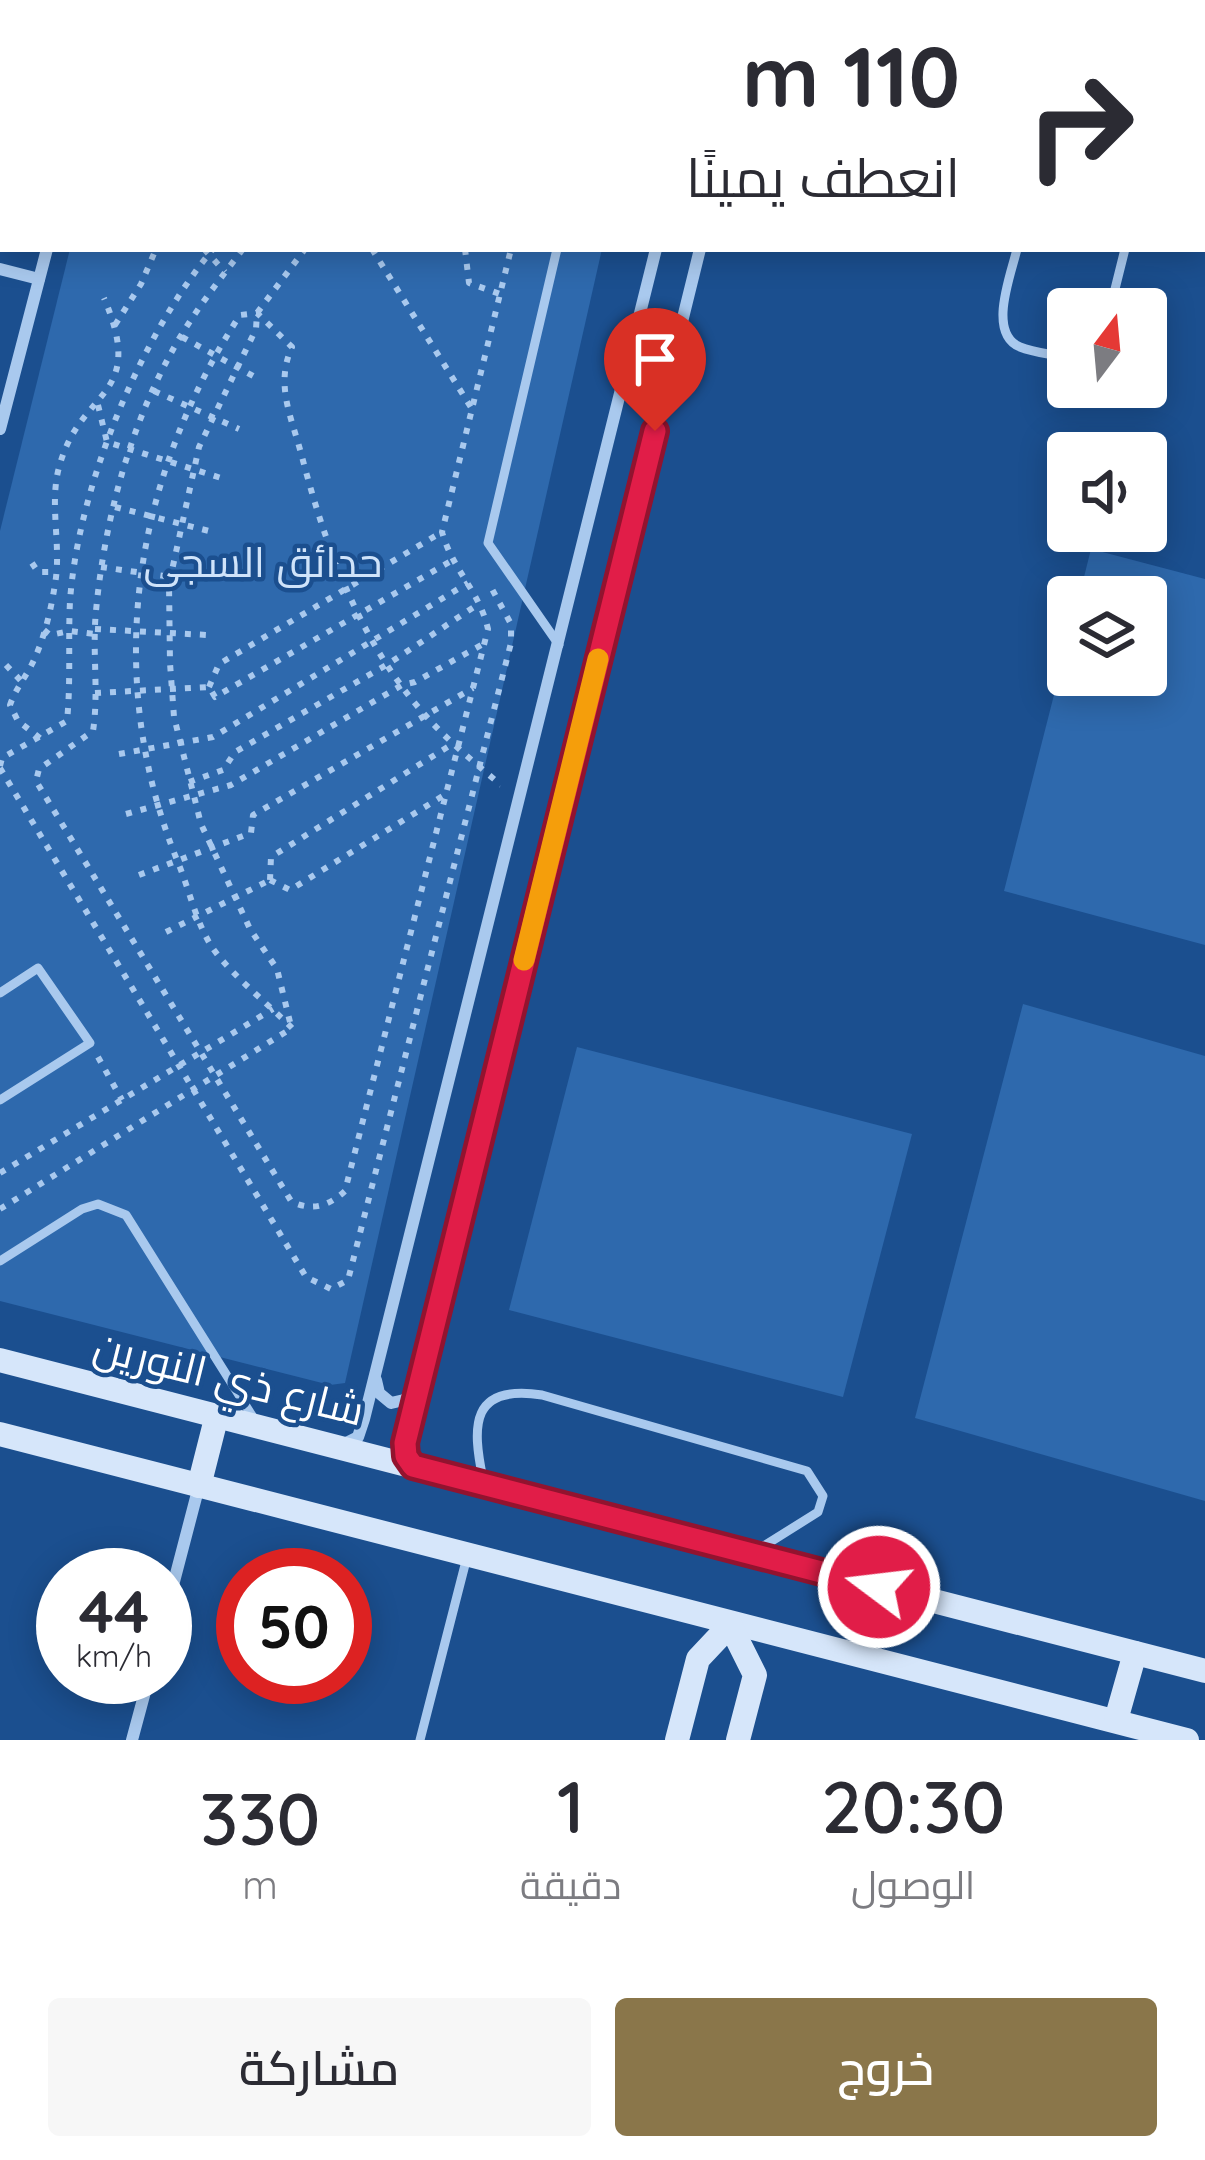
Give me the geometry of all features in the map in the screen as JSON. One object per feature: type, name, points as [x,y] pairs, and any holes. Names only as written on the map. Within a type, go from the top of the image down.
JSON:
[{"type":"main road","name":"شارع ذي النورين","points":[[0,1360],[1205,1671]]},
{"type":"main road","points":[[199,1486],[217,1415]]},
{"type":"main road","points":[[0,1434],[1187,1740]]},
{"type":"main road","points":[[677,1740],[698,1660],[730,1625]]},
{"type":"main road","points":[[730,1625],[755,1675],[738,1740]]},
{"type":"main road","points":[[1116,1720],[1135,1653]]},
{"type":"street","points":[[0,429],[45,252]]},
{"type":"street","points":[[337,1446],[358,1437],[655,252]]},
{"type":"street","points":[[413,1466],[405,1443],[699,252]]},
{"type":"street","points":[[0,269],[39,279]]},
{"type":"street","points":[[375,1372],[380,1393],[391,1403],[404,1400],[419,1387]]},
{"type":"street","points":[[183,1548],[199,1486]]},
{"type":"street","points":[[133,1740],[142,1704]]},
{"type":"lane","points":[[555,252],[488,543],[559,646]]},
{"type":"lane","points":[[1016,252],[1003,311],[1004,332],[1016,346],[1047,353]]},
{"type":"lane","points":[[1115,288],[1124,252]]},
{"type":"lane","points":[[0,993],[38,968],[90,1043],[0,1100]]},
{"type":"lane","points":[[0,1261],[82,1209],[98,1204],[126,1215],[259,1426]]},
{"type":"lane","points":[[484,1484],[475,1440],[478,1417],[485,1407],[505,1397],[542,1395],[807,1471],[823,1496],[818,1512],[752,1554]]},
{"type":"lane","points":[[420,1740],[467,1557]]},
{"type":"path","points":[[115,325],[155,252]]},
{"type":"path","points":[[207,252],[129,388],[83,510],[70,602],[67,721],[2,758],[0,767],[306,1276],[331,1289],[348,1280],[513,632],[490,585]]},
{"type":"path","points":[[209,252],[226,272]]},
{"type":"path","points":[[242,252],[182,337],[131,450],[101,567],[93,731],[39,770],[36,781],[291,1201],[301,1206],[323,1206],[345,1191],[488,629],[482,602],[452,561],[442,532],[510,252]]},
{"type":"path","points":[[292,1028],[277,969],[234,898],[193,796],[172,689],[170,633],[171,577],[181,524],[211,417],[256,329],[257,313],[303,252]]},
{"type":"path","points":[[374,252],[472,409]]},
{"type":"path","points":[[465,252],[469,283],[500,294]]},
{"type":"path","points":[[40,738],[13,714],[10,705],[44,630],[57,572],[58,467],[78,427],[112,385],[118,360],[115,325],[104,298]]},
{"type":"path","points":[[257,313],[240,315],[214,354],[166,461],[150,516],[142,573],[137,691],[158,806],[214,949],[292,1028]]},
{"type":"path","points":[[257,313],[292,347],[284,364],[283,395],[328,542],[357,615],[425,716],[520,801]]},
{"type":"path","points":[[182,337],[255,377]]},
{"type":"path","points":[[154,391],[239,429]]},
{"type":"path","points":[[97,404],[107,442]]},
{"type":"path","points":[[107,442],[221,478]]},
{"type":"path","points":[[115,507],[208,531]]},
{"type":"path","points":[[209,687],[219,664],[442,532]]},
{"type":"path","points":[[209,687],[215,697],[452,561]]},
{"type":"path","points":[[32,563],[38,572],[57,572]]},
{"type":"path","points":[[101,567],[200,581]]},
{"type":"path","points":[[118,754],[213,737],[468,583]]},
{"type":"path","points":[[189,782],[223,770],[235,752],[388,664],[482,602]]},
{"type":"path","points":[[44,630],[50,634],[207,635]]},
{"type":"path","points":[[126,814],[231,785],[484,643]]},
{"type":"path","points":[[6,665],[22,682]]},
{"type":"path","points":[[95,693],[209,687]]},
{"type":"path","points":[[139,875],[251,833],[253,815],[473,688]]},
{"type":"path","points":[[270,880],[272,857],[456,745]]},
{"type":"path","points":[[270,880],[290,890],[446,794]]},
{"type":"path","points":[[166,932],[270,880]]},
{"type":"path","points":[[0,1173],[273,1009]]},
{"type":"path","points":[[0,1209],[292,1028]]},
{"type":"path","points":[[90,1043],[122,1100]]},
{"type":"green space","name":"حدائق السجى","points":[[69,252],[601,252],[345,1383],[330,1385],[0,1301],[0,531]]},
{"type":"green space","points":[[1090,552],[1102,552],[1205,579],[1205,945],[1004,891],[1054,696],[1167,696],[1167,576],[1084,576]]},
{"type":"green space","points":[[1023,1004],[1205,1056],[1205,1501],[915,1418]]},
{"type":"green space","points":[[577,1047],[912,1134],[843,1397],[509,1310]]},
{"type":"slow traffic","points":[[524,960],[598,659]]},
{"type":"route","points":[[655,431],[405,1443],[406,1456],[413,1466],[879,1587]]}]
